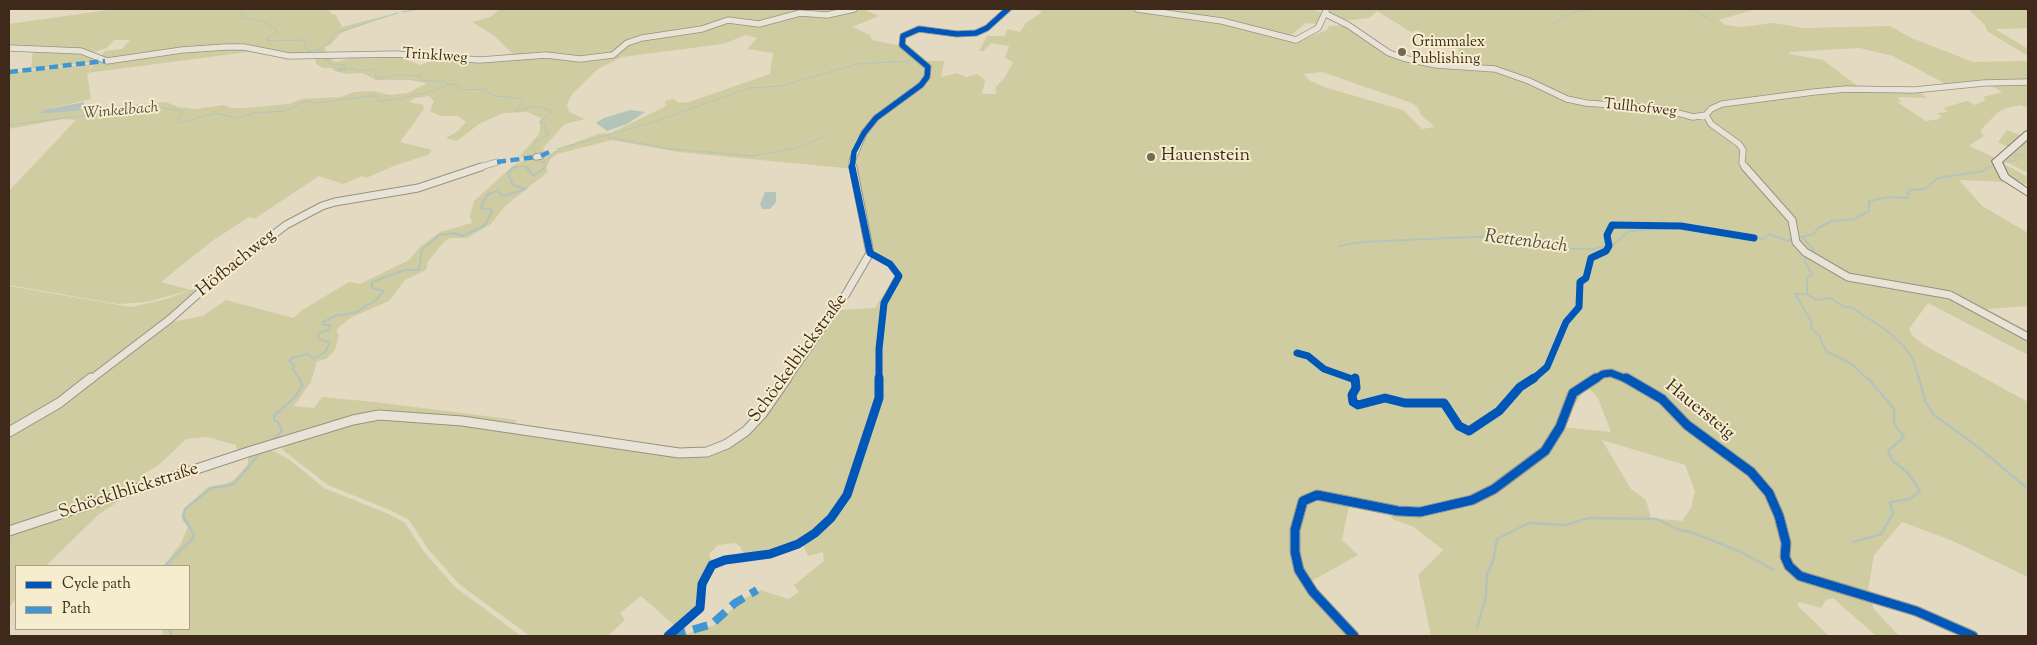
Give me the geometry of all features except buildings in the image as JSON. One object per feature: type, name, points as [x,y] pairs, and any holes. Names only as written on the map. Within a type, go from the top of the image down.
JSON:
[{"type":"street","name":"Trinklweg","points":[[9,48],[81,51],[108,61],[182,50],[226,47],[247,48],[284,55],[396,54],[480,60],[539,55],[596,58],[618,53],[632,40],[663,33],[702,29],[728,20],[760,24],[800,13],[827,15],[854,9]]},
{"type":"street","name":"Schöckelblickstraße","points":[[248,452],[353,420],[389,414],[462,421],[679,453],[707,452],[735,440],[757,420],[846,294],[870,253],[858,200],[852,161],[864,134],[876,118],[924,82],[928,67],[902,45],[901,40],[907,33],[915,30],[931,30],[957,34],[976,33],[987,28],[1008,9]]},
{"type":"street","points":[[1137,9],[1222,21],[1296,40],[1318,28],[1326,11]]},
{"type":"street","name":"Tullhofweg","points":[[1326,11],[1389,53],[1403,58],[1436,65],[1495,69],[1529,80],[1567,99],[1586,103],[1663,109],[1693,116],[1706,115],[1711,109],[1722,104],[1846,89],[1914,90],[1984,83],[2028,82]]},
{"type":"street","points":[[1706,115],[1711,124]]},
{"type":"street","points":[[1693,116],[1711,124],[1739,144],[1743,150],[1742,163],[1756,182],[1784,209],[1792,220],[1795,238],[1805,252],[1840,274],[1856,279],[1950,295],[2028,337]]},
{"type":"street","points":[[2028,134],[1998,163],[2004,177],[2028,193]]},
{"type":"street","name":"Höfbachweg","points":[[9,432],[59,403],[170,320],[215,280],[286,225],[322,206],[335,202],[418,188],[497,162]]},
{"type":"street","name":"Hauersteig","points":[[1354,636],[1312,592],[1298,570],[1295,552],[1295,521],[1303,501],[1318,495],[1398,511],[1420,512],[1472,500],[1494,489],[1545,451],[1560,427],[1573,393],[1603,374],[1611,374],[1635,382],[1662,399],[1687,425],[1751,472],[1769,494],[1779,516],[1786,543],[1784,557],[1789,566],[1800,576],[1916,611],[1973,636]]},
{"type":"street","name":"Schöcklblickstraße","points":[[9,532],[248,452]]},
{"type":"shaded area","points":[[116,9],[328,9],[332,14],[336,15],[342,27],[392,14],[341,33],[330,45],[324,47],[328,54],[290,55],[245,47],[217,46],[243,48],[283,56],[248,52],[87,73],[91,99],[47,109],[36,114],[78,111],[87,104],[93,108],[166,102],[178,107],[195,109],[224,105],[231,108],[245,108],[288,104],[303,99],[341,97],[354,92],[373,91],[390,95],[408,93],[427,83],[409,80],[376,80],[362,73],[346,74],[331,68],[323,68],[316,64],[315,58],[328,57],[336,62],[359,56],[399,57],[420,65],[440,58],[485,62],[511,58],[513,54],[493,35],[472,22],[490,17],[500,9],[863,9],[879,16],[852,27],[870,35],[872,40],[901,46],[921,61],[944,61],[941,77],[957,73],[966,77],[977,74],[985,80],[982,94],[996,94],[996,87],[1005,77],[1013,62],[1005,58],[1009,46],[991,43],[984,51],[979,51],[987,36],[1005,36],[1007,29],[1020,32],[1026,23],[1042,12],[1035,9],[1309,9],[1321,12],[1318,24],[1306,23],[1287,38],[1306,38],[1327,30],[1329,26],[1345,25],[1393,55],[1430,66],[1460,68],[1458,46],[1435,38],[1428,39],[1418,30],[1411,32],[1377,11],[1369,18],[1351,20],[1327,18],[1327,11],[1329,9],[1756,9],[1719,20],[1726,25],[1742,27],[1773,23],[1804,28],[1890,26],[1909,37],[1973,62],[2028,61],[2028,108],[2020,105],[2006,108],[1997,113],[1980,131],[1984,136],[1969,146],[1996,158],[1990,161],[2002,163],[2028,177],[2028,182],[2023,186],[2008,182],[1959,180],[1982,206],[2028,233],[2028,306],[1987,309],[2028,331],[2028,355],[1928,303],[1909,329],[1912,335],[1924,345],[2028,402],[2028,577],[1953,541],[1902,522],[1874,555],[1868,590],[1874,609],[1899,636],[1876,636],[1833,598],[1826,600],[1821,608],[1799,602],[1797,605],[1829,636],[1431,636],[1418,575],[1443,550],[1414,527],[1392,519],[1390,507],[1353,499],[1349,506],[1342,540],[1358,555],[1310,582],[1360,636],[679,636],[713,626],[745,598],[761,590],[788,599],[799,592],[794,585],[824,561],[823,552],[808,556],[803,545],[830,518],[814,532],[794,544],[768,552],[744,554],[740,546],[735,543],[718,545],[709,554],[712,563],[699,587],[700,599],[697,605],[675,626],[641,596],[620,613],[625,620],[608,636],[530,636],[459,584],[428,549],[409,520],[392,511],[328,485],[284,451],[282,447],[353,422],[392,417],[460,423],[667,454],[692,456],[707,454],[737,442],[754,427],[838,310],[875,308],[896,273],[874,249],[854,169],[678,152],[612,140],[557,154],[550,160],[546,168],[548,172],[505,206],[491,224],[467,238],[450,238],[444,242],[428,261],[426,270],[405,280],[389,301],[350,318],[339,327],[336,331],[339,335],[335,350],[326,359],[317,361],[311,382],[294,406],[314,408],[322,397],[375,402],[517,420],[512,427],[446,417],[385,412],[360,417],[281,442],[237,452],[236,445],[207,437],[186,439],[159,465],[145,473],[134,488],[9,529],[9,434],[25,427],[56,407],[170,322],[203,316],[226,300],[293,318],[304,309],[349,282],[360,284],[409,260],[420,247],[440,232],[472,223],[470,216],[474,201],[514,165],[522,161],[543,158],[561,148],[598,134],[611,133],[666,106],[665,101],[674,99],[679,103],[689,102],[770,74],[773,53],[747,49],[757,38],[746,35],[723,44],[622,57],[598,69],[573,93],[567,104],[569,112],[585,119],[565,124],[543,148],[545,152],[539,155],[519,157],[539,134],[541,118],[527,112],[503,113],[479,124],[457,141],[446,138],[458,131],[466,122],[458,116],[441,116],[430,111],[434,101],[429,96],[415,98],[409,102],[423,105],[424,109],[400,142],[432,150],[428,155],[396,165],[366,178],[363,176],[343,184],[319,176],[254,219],[249,217],[212,241],[161,282],[191,290],[146,302],[118,304],[9,285],[9,191],[76,120],[63,119],[9,129],[9,73],[92,64],[88,72],[105,51],[122,49],[130,40],[114,40],[107,48],[91,53],[9,46],[9,24]],"holes":[[[1859,48],[1893,56],[1946,84],[1983,81],[2002,92],[1983,97],[1986,100],[1975,105],[1967,101],[1943,108],[1948,112],[1937,113],[1941,116],[1939,119],[1926,121],[1897,102],[1902,102],[1897,97],[1928,98],[1914,89],[1860,88],[1823,60],[1789,54],[1790,52]],[[1322,72],[1409,102],[1417,106],[1421,115],[1435,127],[1422,129],[1403,110],[1324,87],[1309,80],[1304,74]],[[1587,386],[1598,398],[1611,432],[1560,427]],[[1602,440],[1685,465],[1695,491],[1691,508],[1682,521],[1651,518],[1646,500],[1631,489]]]},
{"type":"shaded area","points":[[1968,9],[2028,9],[2028,28],[1995,29],[2028,49],[2028,56],[1987,31],[1985,25]]},
{"type":"shaded area","points":[[33,50],[73,51],[93,56],[96,60],[93,62],[31,69]]},
{"type":"shaded area","points":[[84,102],[84,106],[78,111],[36,114],[47,109]]},
{"type":"shaded area","points":[[630,110],[645,112],[627,124],[607,131],[596,123],[604,118]]},
{"type":"shaded area","points":[[2007,130],[2028,138],[2028,173],[2003,160],[2014,150],[1998,142]]},
{"type":"shaded area","points":[[765,192],[776,192],[776,202],[770,209],[762,209],[760,204]]},
{"type":"shaded area","points":[[9,286],[131,307],[166,299],[194,289],[199,291],[63,398],[9,430]]},
{"type":"shaded area","points":[[272,450],[290,460],[324,488],[389,514],[405,523],[424,552],[455,587],[521,636],[163,636],[162,630],[190,630],[190,565],[165,565],[181,543],[188,527],[182,520],[185,508],[208,487],[226,484],[235,479],[248,464],[248,457]]},
{"type":"shaded area","points":[[126,496],[98,515],[47,565],[15,565],[15,599],[9,607],[9,534]]},
{"type":"waterway","points":[[241,9],[243,18],[263,21],[277,30],[276,34],[267,38],[268,41],[305,40],[307,41],[304,48],[308,49],[307,51],[318,50]]},
{"type":"waterway","points":[[402,12],[420,9]]},
{"type":"waterway","points":[[1554,23],[1571,13],[1591,9]]},
{"type":"waterway","points":[[1693,9],[1715,23]]},
{"type":"waterway","points":[[318,50],[330,42],[335,33],[398,13]]},
{"type":"waterway","points":[[318,50],[323,53]]},
{"type":"waterway","points":[[323,58],[329,61],[329,64],[345,65],[344,68],[337,70],[340,71],[349,68],[359,71],[373,69],[377,71],[375,76],[378,78],[398,75],[421,76],[422,81],[445,81],[448,84]]},
{"type":"waterway","points":[[557,149],[651,123],[749,88],[781,86],[857,64],[909,61]]},
{"type":"waterway","name":"Winkelbach","points":[[9,125],[96,114],[118,115],[134,112],[141,108],[154,107],[183,111],[178,122],[180,123],[216,113],[237,118],[254,113],[285,111],[305,101],[316,103],[371,96],[378,96],[378,100],[383,101],[399,99],[439,89],[448,84]]},
{"type":"waterway","points":[[448,84],[458,85],[460,90],[487,89],[487,92],[496,96],[518,98],[523,103],[515,111],[535,106],[551,110],[552,112],[539,122],[545,124],[545,129],[549,134],[535,142],[533,147],[539,160],[547,165],[545,167]]},
{"type":"waterway","points":[[608,137],[664,148],[751,156],[796,148],[826,136]]},
{"type":"waterway","points":[[543,162],[557,151]]},
{"type":"waterway","name":"Rettenbach","points":[[2002,163],[2016,160],[2015,156],[2028,154]]},
{"type":"waterway","name":"Rettenbach","points":[[1989,167],[1995,164]]},
{"type":"waterway","points":[[512,168],[517,167]]},
{"type":"waterway","points":[[512,168],[526,167]]},
{"type":"waterway","points":[[526,167],[534,176],[545,167]]},
{"type":"waterway","name":"Rettenbach","points":[[1798,238],[1814,234],[1818,228],[1832,221],[1854,219],[1869,211],[1869,201],[1888,197],[1908,198],[1909,190],[1925,189],[1938,178],[1983,171],[1989,167]]},
{"type":"waterway","points":[[300,380],[293,369],[294,365],[289,361],[292,358],[308,354],[314,359],[325,352],[330,343],[318,338],[318,334],[330,329],[330,325],[323,325],[323,322],[335,316],[357,312],[377,299],[384,291],[372,288],[372,282],[405,270],[419,270],[422,250],[439,235],[454,233],[462,236],[484,226],[492,212],[492,210],[480,208],[487,195],[496,191],[503,196],[526,189],[513,185],[508,174],[512,168]]},
{"type":"waterway","name":"Rettenbach","points":[[1339,246],[1362,242],[1494,236],[1552,248],[1593,249],[1614,244],[1629,231],[1681,227],[1712,235],[1732,234],[1763,239],[1770,234],[1787,241],[1794,239]]},
{"type":"waterway","points":[[1803,237],[1814,251],[1809,252]]},
{"type":"waterway","points":[[1806,256],[1805,262],[1812,274],[1807,278],[1807,294],[1795,294],[1811,321],[1812,329],[1819,335],[1826,351],[1850,363],[1869,380]]},
{"type":"waterway","points":[[1808,295],[1817,300],[1830,298],[1844,307],[1851,307],[1886,330],[1903,345],[1913,359],[1919,380]]},
{"type":"waterway","points":[[273,440],[282,431],[278,422],[274,420],[274,416],[295,397],[302,386],[300,378]]},
{"type":"waterway","points":[[1853,542],[1881,534],[1893,513],[1890,502],[1910,499],[1920,491],[1908,473],[1892,460],[1888,451],[1904,437],[1894,424],[1894,409],[1868,378]]},
{"type":"waterway","points":[[1919,378],[1925,401],[1934,415],[1978,447],[2028,489]]},
{"type":"waterway","points":[[166,565],[193,538],[194,534],[183,516],[185,509],[211,488],[234,484],[261,452]]},
{"type":"waterway","points":[[1477,628],[1486,596],[1487,574],[1493,561],[1497,539],[1529,523],[1565,525],[1589,518],[1657,519],[1679,530],[1691,532],[1741,552],[1774,570]]},
{"type":"waterway","points":[[169,630],[171,632],[170,636]]},
{"type":"marked path","points":[[9,72],[105,61]]},
{"type":"marked path","points":[[541,156],[549,152]]},
{"type":"marked path","points":[[497,162],[536,157]]},
{"type":"marked path","points":[[671,636],[712,624],[735,603],[757,590]]},
{"type":"cycle path","points":[[668,636],[700,608],[702,603],[702,584],[712,565],[725,560],[770,554],[798,544],[815,533],[831,518],[847,495],[879,398],[879,349],[884,303],[899,276],[890,264],[870,253],[869,241],[852,169],[854,152],[864,133],[876,118],[891,105],[921,85],[927,77],[928,67],[902,45],[903,36],[919,29],[957,34],[976,33],[987,28],[1008,9]]},
{"type":"cycle path","points":[[1297,353],[1308,356],[1324,369],[1355,378],[1356,388],[1352,395],[1353,402],[1358,405],[1385,398],[1405,403],[1444,403],[1459,426],[1469,431],[1499,411],[1520,387],[1531,381],[1547,367],[1549,358],[1566,322],[1579,307],[1580,282],[1586,278],[1591,258],[1606,251],[1609,246],[1607,235],[1612,225],[1681,226],[1754,238]]},
{"type":"cycle path","points":[[1354,636],[1313,592],[1299,570],[1295,552],[1295,530],[1303,501],[1317,495],[1398,511],[1420,512],[1472,500],[1494,489],[1545,451],[1560,427],[1573,393],[1603,374],[1611,373],[1635,382],[1662,399],[1687,425],[1751,472],[1769,493],[1779,516],[1786,543],[1785,557],[1789,566],[1800,576],[1916,611],[1973,636]]},
{"type":"place","name":"Grimmalex Publishing","points":[[1402,52]]},
{"type":"place","name":"Hauenstein","points":[[1151,157]]}]
